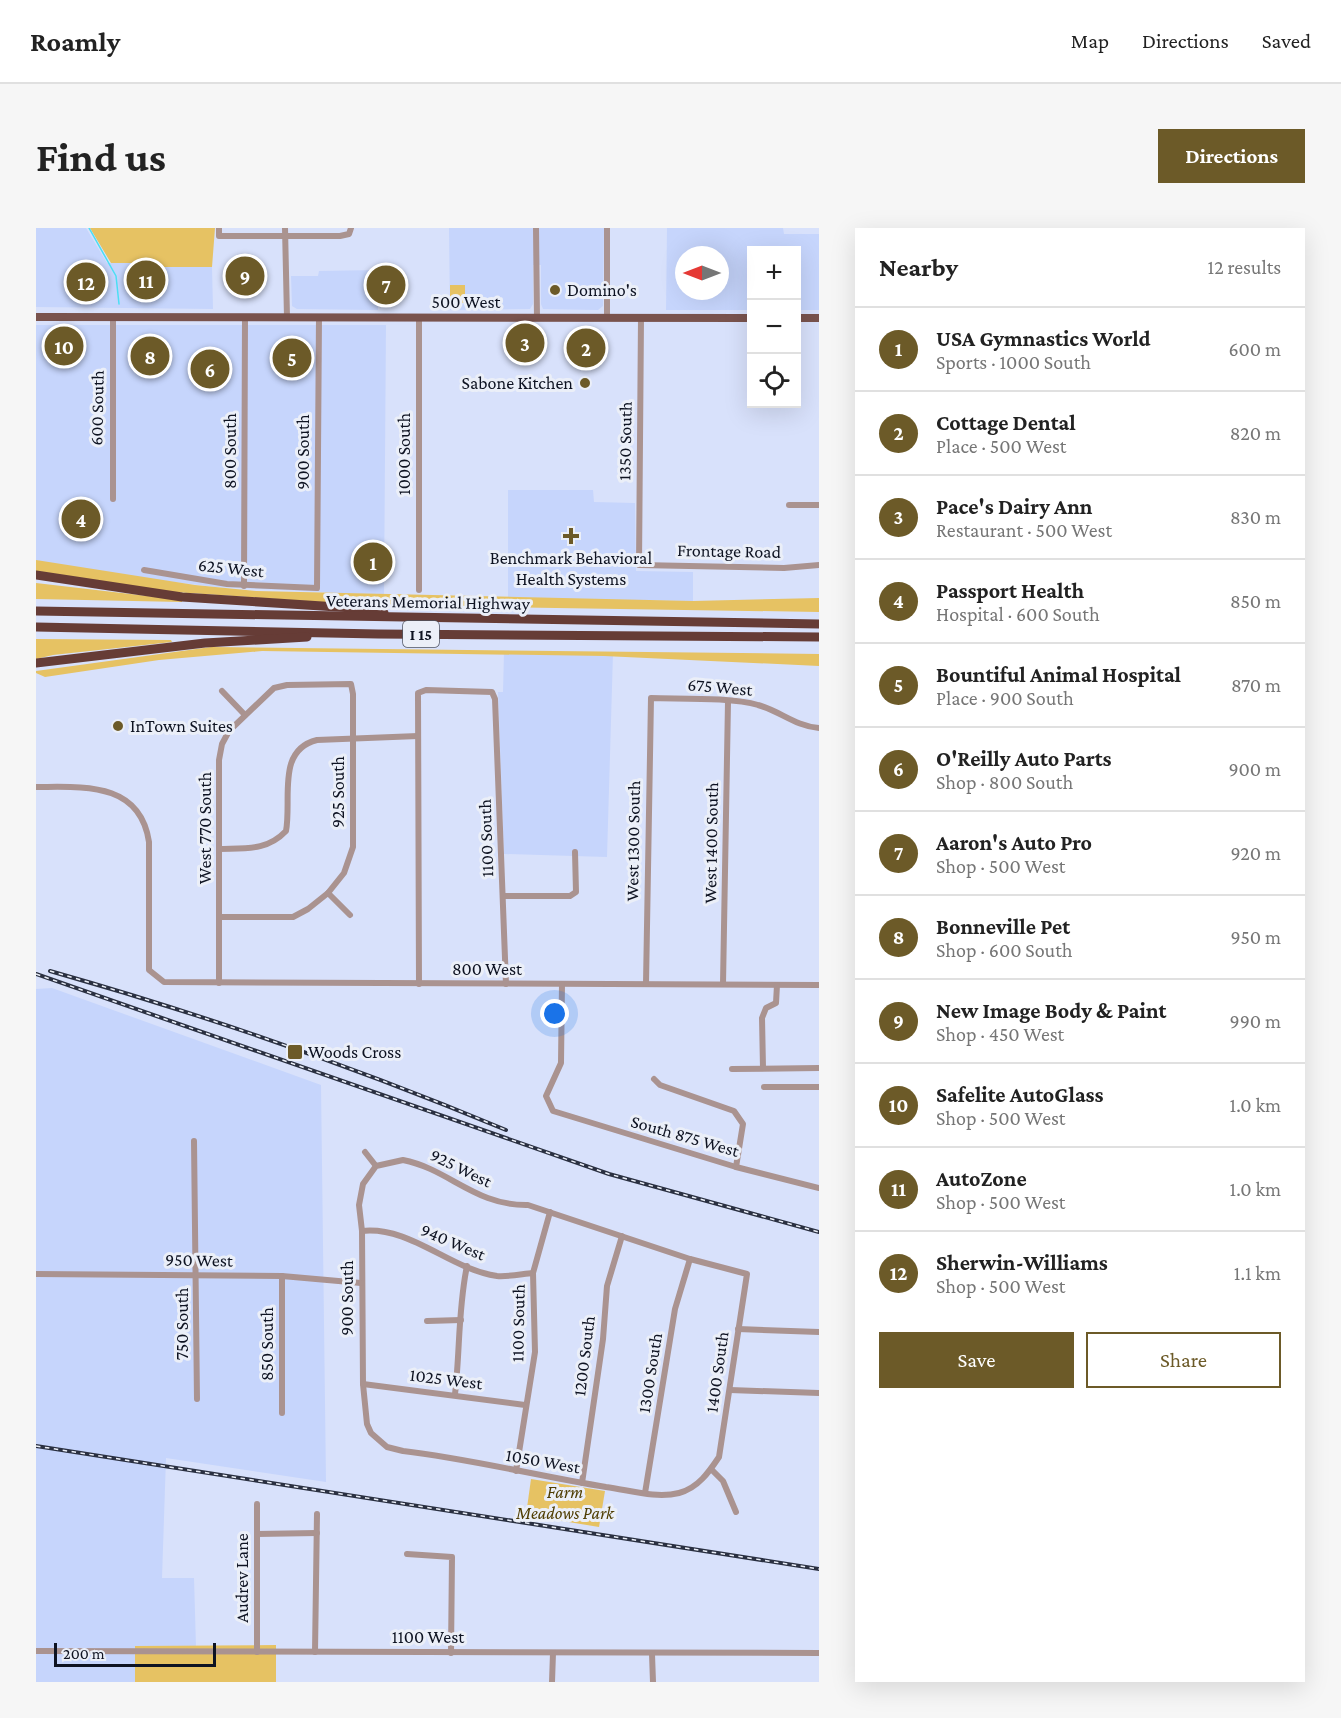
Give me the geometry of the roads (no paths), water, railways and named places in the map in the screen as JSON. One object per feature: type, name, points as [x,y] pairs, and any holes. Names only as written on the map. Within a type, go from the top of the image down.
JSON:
[{"type":"highway","points":[[36,575],[182,597],[353,608],[422,619]]},
{"type":"highway","name":"Veterans Memorial Highway","points":[[36,611],[819,624]]},
{"type":"highway","name":"Veterans Memorial Highway","points":[[36,627],[378,634],[819,637]]},
{"type":"highway","points":[[36,665],[58,660],[205,643],[378,634]]},
{"type":"main road","name":"500 West","points":[[36,317],[747,318]]},
{"type":"main road","points":[[801,318],[819,318]]},
{"type":"street","points":[[219,228],[219,236],[286,236],[350,231]]},
{"type":"street","points":[[285,228],[287,317]]},
{"type":"street","points":[[536,228],[537,318]]},
{"type":"street","points":[[608,228],[608,318]]},
{"type":"street","name":"600 South","points":[[113,317],[113,499]]},
{"type":"street","name":"800 South","points":[[244,586],[245,317]]},
{"type":"street","name":"900 South","points":[[317,588],[318,317]]},
{"type":"street","name":"1000 South","points":[[419,317],[419,590]]},
{"type":"street","name":"1350 South","points":[[639,565],[641,318]]},
{"type":"street","points":[[789,505],[819,505]]},
{"type":"street","name":"Frontage Road","points":[[639,565],[784,568],[819,565]]},
{"type":"street","name":"625 West","points":[[144,570],[244,586],[317,588]]},
{"type":"street","name":"West 770 South","points":[[219,983],[222,744],[229,731],[274,688],[287,685],[351,684]]},
{"type":"street","name":"925 South","points":[[220,917],[293,917],[308,909],[328,893],[344,873],[353,847],[351,684]]},
{"type":"street","name":"1100 South","points":[[418,736],[418,693],[426,690],[492,692],[497,728],[506,984]]},
{"type":"street","points":[[222,691],[245,715]]},
{"type":"street","name":"675 West","points":[[651,698],[759,705],[806,727],[819,728]]},
{"type":"street","name":"West 1300 South","points":[[646,984],[651,698]]},
{"type":"street","name":"West 1400 South","points":[[723,984],[728,702]]},
{"type":"street","points":[[219,849],[259,848],[276,841],[286,831],[289,765],[297,748],[317,740],[418,736],[419,984]]},
{"type":"street","name":"800 West","points":[[36,787],[94,788],[114,794],[138,812],[145,824],[149,842],[149,970],[156,978],[170,984],[819,985]]},
{"type":"street","points":[[503,896],[570,896],[576,892],[575,852]]},
{"type":"street","points":[[328,893],[350,915]]},
{"type":"street","name":"South 875 West","points":[[562,984],[561,1063],[547,1091],[547,1103],[553,1111],[736,1167],[819,1188]]},
{"type":"street","points":[[763,1068],[762,1018],[766,1008],[776,1003],[777,985]]},
{"type":"street","points":[[732,1069],[819,1068]]},
{"type":"street","points":[[654,1079],[660,1085],[717,1103],[734,1111],[743,1124],[736,1167]]},
{"type":"street","points":[[764,1087],[819,1087]]},
{"type":"street","name":"750 South","points":[[194,1141],[197,1400]]},
{"type":"street","points":[[365,1152],[376,1166]]},
{"type":"street","name":"925 West","points":[[376,1166],[392,1161],[414,1162],[475,1194],[504,1205],[528,1205],[622,1236]]},
{"type":"street","name":"900 South","points":[[371,1433],[367,1424],[363,1384],[362,1231],[359,1205],[363,1184],[376,1166]]},
{"type":"street","name":"1100 South","points":[[516,1472],[535,1353],[533,1273],[553,1213]]},
{"type":"street","name":"940 West","points":[[362,1231],[390,1232],[467,1266],[497,1276],[533,1273]]},
{"type":"street","points":[[622,1236],[690,1259]]},
{"type":"street","name":"1200 South","points":[[582,1483],[603,1339],[606,1286],[622,1236]]},
{"type":"street","name":"1400 South","points":[[690,1259],[747,1274],[719,1457],[710,1470]]},
{"type":"street","name":"1300 South","points":[[645,1493],[675,1309],[690,1259]]},
{"type":"street","points":[[455,1394],[462,1288],[467,1266]]},
{"type":"street","name":"950 West","points":[[36,1274],[282,1276],[322,1282],[362,1283]]},
{"type":"street","name":"850 South","points":[[282,1276],[282,1413]]},
{"type":"street","points":[[427,1321],[461,1320]]},
{"type":"street","points":[[738,1329],[819,1332]]},
{"type":"street","name":"1025 West","points":[[363,1384],[455,1394],[525,1405]]},
{"type":"street","points":[[730,1390],[819,1393]]},
{"type":"street","name":"1050 West","points":[[371,1433],[387,1447],[516,1472],[645,1493],[680,1493],[695,1486],[710,1470]]},
{"type":"street","points":[[710,1470],[723,1480],[736,1512]]},
{"type":"street","name":"Audrev Lane","points":[[257,1652],[258,1504]]},
{"type":"street","points":[[315,1652],[317,1514]]},
{"type":"street","points":[[257,1534],[317,1533]]},
{"type":"street","points":[[406,1554],[452,1557],[450,1653]]},
{"type":"street","name":"1100 West","points":[[36,1651],[819,1653]]},
{"type":"street","points":[[552,1682],[553,1653]]},
{"type":"street","points":[[652,1654],[653,1682]]},
{"type":"waterway","points":[[89,228],[116,276],[119,304]]},
{"type":"railway","points":[[50,971],[281,1044],[394,1085],[506,1130]]},
{"type":"railway","points":[[36,974],[609,1174],[819,1232]]},
{"type":"railway","points":[[36,1446],[819,1569]]},
{"type":"place","name":"New Image Body & Paint","points":[[245,276]]},
{"type":"place","name":"AutoZone","points":[[146,280]]},
{"type":"place","name":"Sherwin-Williams","points":[[86,282]]},
{"type":"place","name":"Aaron's Auto Pro","points":[[386,285]]},
{"type":"place","name":"Domino's","points":[[555,290]]},
{"type":"place","name":"Pace's Dairy Ann","points":[[525,343]]},
{"type":"place","name":"Safelite AutoGlass","points":[[64,346]]},
{"type":"place","name":"Cottage Dental","points":[[586,348]]},
{"type":"place","name":"Bonneville Pet","points":[[150,356]]},
{"type":"place","name":"Bountiful Animal Hospital","points":[[292,358]]},
{"type":"place","name":"O'Reilly Auto Parts","points":[[210,369]]},
{"type":"place","name":"Sabone Kitchen","points":[[585,383]]},
{"type":"place","name":"Passport Health","points":[[81,519]]},
{"type":"place","name":"Benchmark Behavioral Health Systems","points":[[571,536]]},
{"type":"place","name":"USA Gymnastics World","points":[[373,562]]},
{"type":"place","name":"InTown Suites","points":[[118,726]]},
{"type":"place","name":"Woods Cross","points":[[295,1052]]},
{"type":"park label","name":"Farm Meadows Park","points":[[565,1502]]}]
